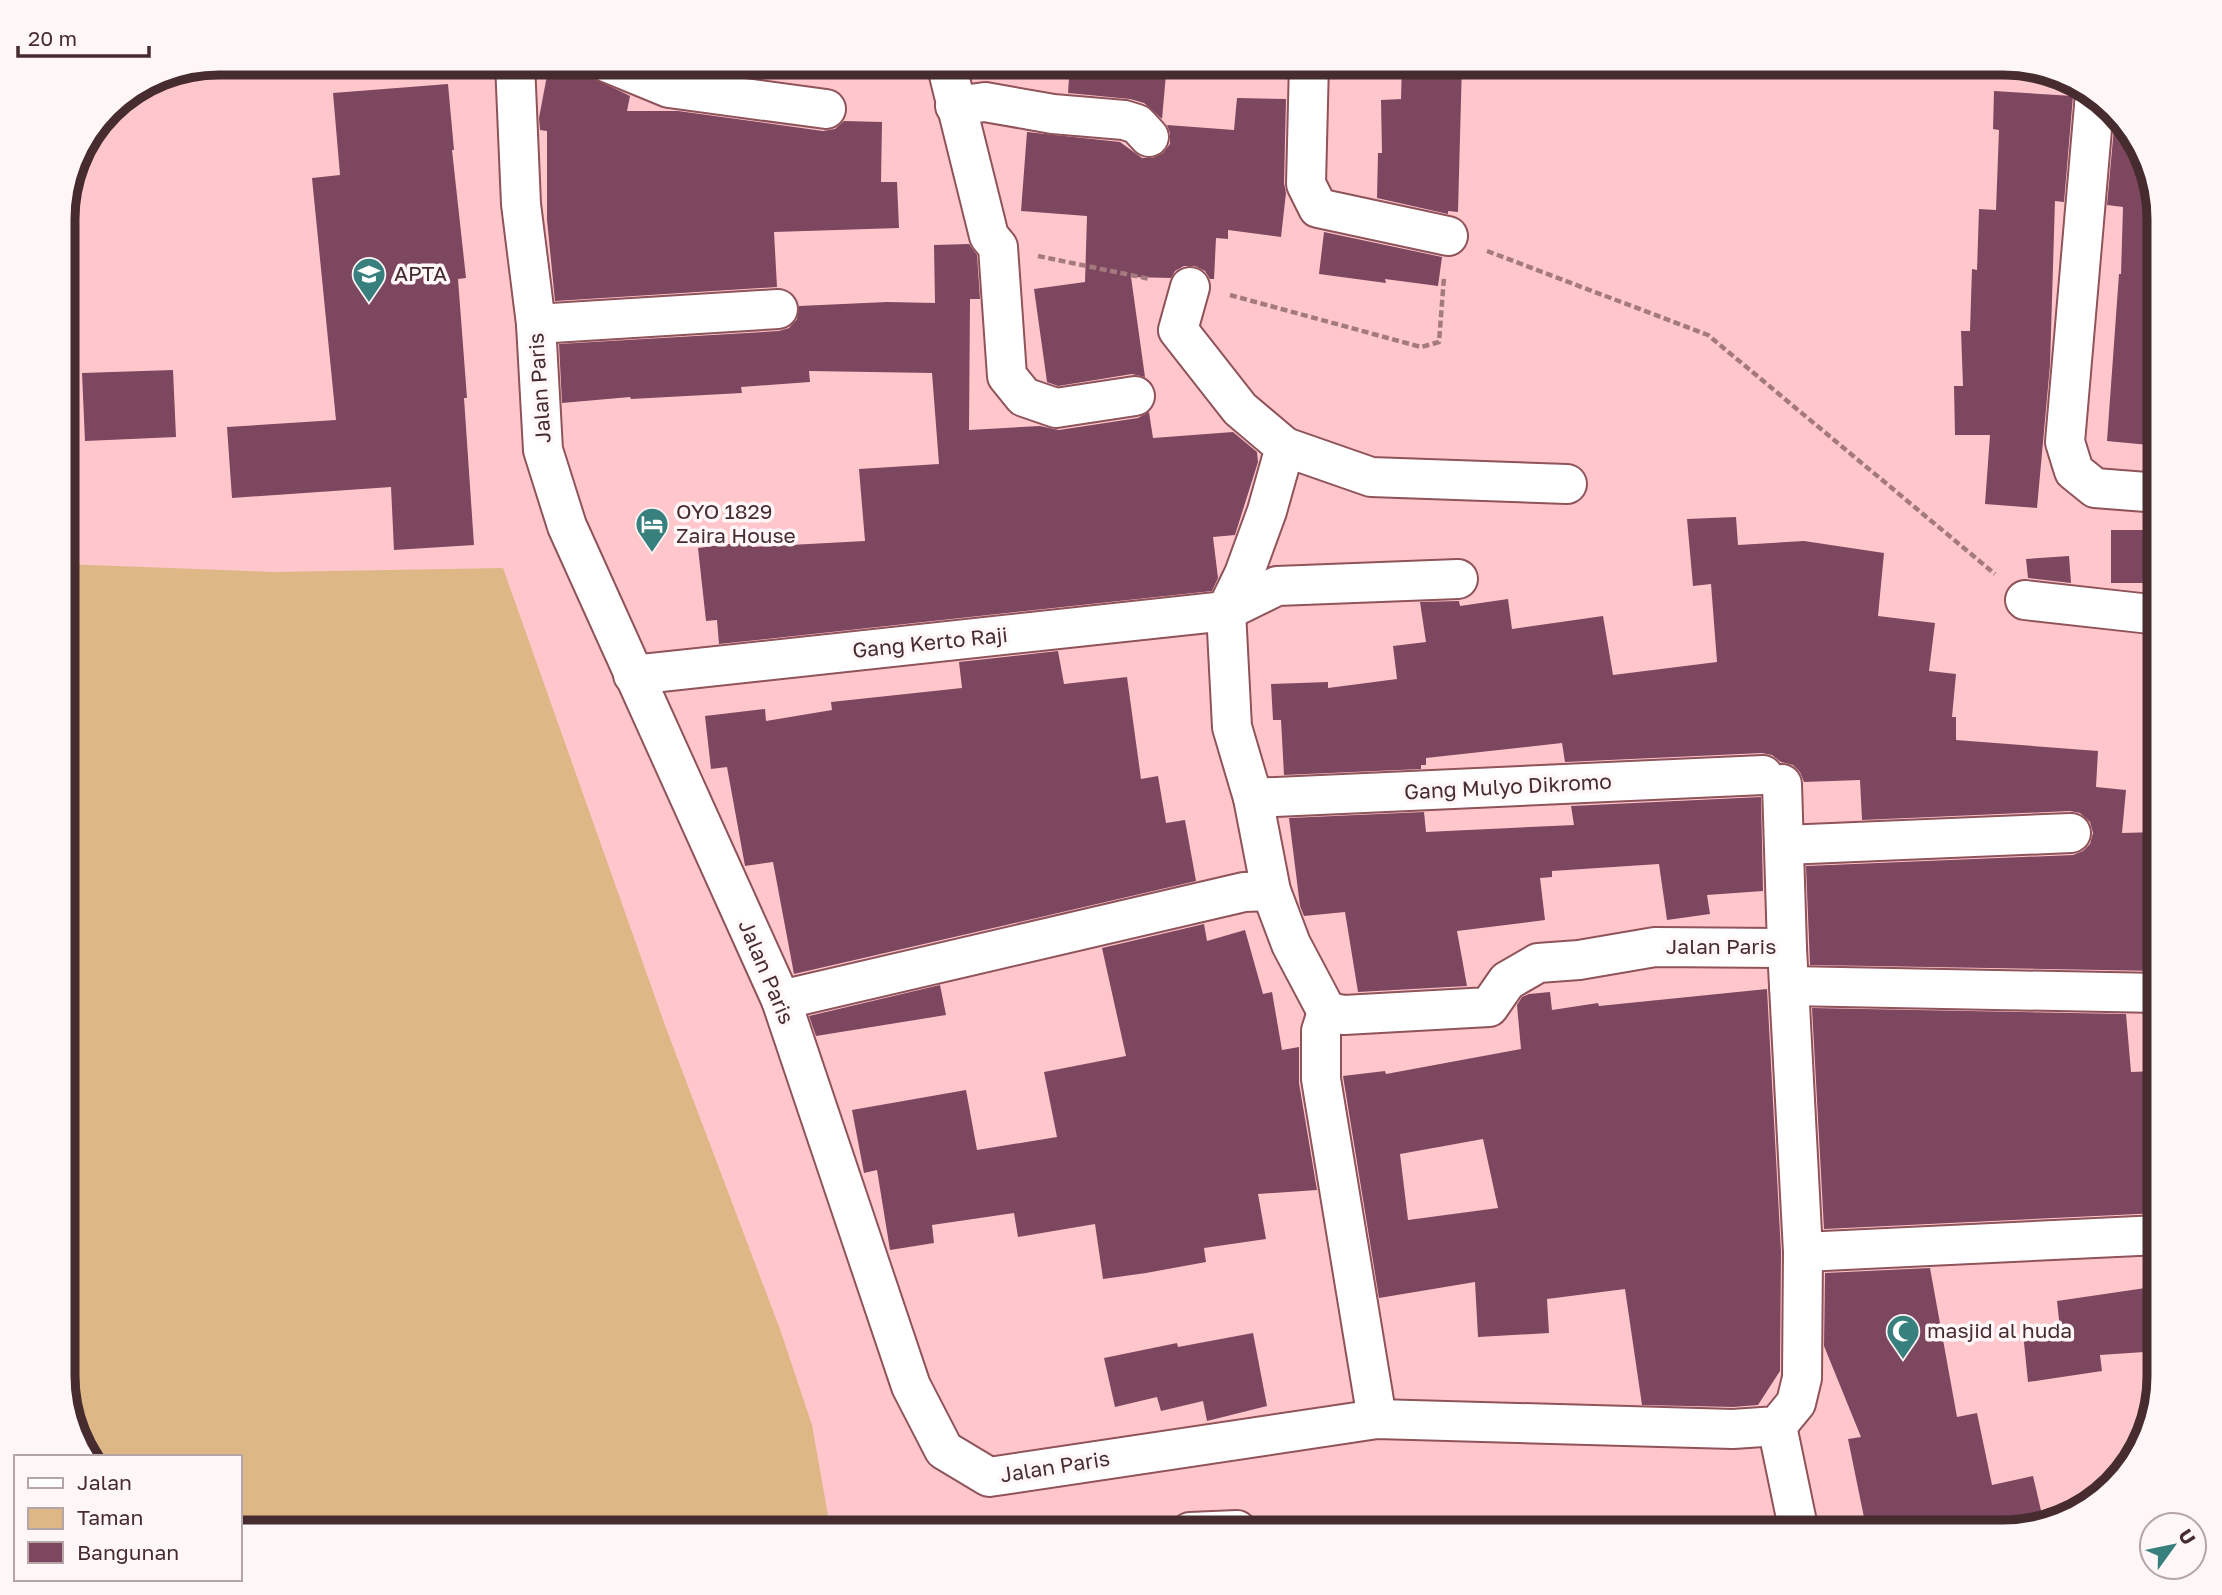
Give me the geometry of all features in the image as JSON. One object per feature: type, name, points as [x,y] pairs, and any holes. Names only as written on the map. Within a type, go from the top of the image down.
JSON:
[{"type":"street","points":[[1309,75],[1306,184],[1318,208],[1448,236]]},
{"type":"street","name":"Jalan Paris","points":[[516,76],[521,204],[536,324],[544,450],[567,526],[781,999],[911,1386],[944,1450],[989,1477],[1377,1419],[1733,1429],[1777,1426],[1796,1403],[1802,1378],[1803,1252],[1787,947],[1655,947],[1579,960],[1538,963],[1507,981],[1489,1007],[1344,1015],[1327,1012]]},
{"type":"street","points":[[639,76],[669,88],[826,109]]},
{"type":"street","points":[[949,76],[989,236],[998,247],[1007,376],[1024,397],[1056,408],[1135,396]]},
{"type":"street","points":[[955,106],[985,102],[1052,114],[1124,120],[1137,124],[1149,137]]},
{"type":"street","points":[[2094,108],[2065,442],[2074,471],[2095,488],[2147,492]]},
{"type":"street","points":[[1190,287],[1178,330],[1240,409],[1285,447],[1371,477],[1567,484]]},
{"type":"street","points":[[536,324],[778,309]]},
{"type":"street","points":[[1285,447],[1253,549],[1226,611],[1232,727],[1253,798],[1271,891],[1291,944],[1327,1012],[1321,1031],[1321,1079],[1377,1419]]},
{"type":"street","name":"Gang Kerto Raji","points":[[634,675],[1226,611],[1277,586],[1458,579]]},
{"type":"street","points":[[2025,600],[2147,614]]},
{"type":"street","name":"Gang Mulyo Dikromo","points":[[1253,798],[1772,779],[1784,845]]},
{"type":"street","points":[[1787,947],[1784,845],[2071,833]]},
{"type":"street","points":[[781,999],[1244,892],[1271,891]]},
{"type":"street","points":[[1789,985],[2147,993]]},
{"type":"street","points":[[1803,1252],[2147,1236]]},
{"type":"street","points":[[1777,1426],[1797,1520]]},
{"type":"path","points":[[998,247],[1227,294],[1421,347],[1438,342],[1448,236],[1708,335],[2025,600]]},
{"type":"green space","points":[[76,564],[274,572],[503,568],[666,1028],[781,1332],[812,1425],[829,1520],[242,1520],[242,1455],[100,1455],[86,1431],[76,1394]]},
{"type":"building","points":[[1166,75],[1162,119],[1144,103],[1130,99],[1068,93],[1069,76]]},
{"type":"building","points":[[1402,75],[1462,75],[1458,212],[1448,211],[1448,214],[1377,198],[1378,153],[1382,153],[1381,100],[1401,99]]},
{"type":"building","points":[[547,76],[581,76],[593,78],[630,96],[627,111],[678,111],[823,131],[835,129],[844,121],[882,122],[881,182],[897,182],[899,228],[774,232],[777,287],[555,301],[547,220],[547,131],[540,130],[539,118]]},
{"type":"building","points":[[448,84],[452,150],[466,278],[458,279],[474,545],[394,550],[391,487],[232,498],[227,427],[336,420],[312,178],[340,175],[333,93]]},
{"type":"building","points":[[1994,91],[2073,96],[2064,202],[2055,201],[2050,365],[2037,508],[1985,504],[1990,435],[1955,435],[1954,386],[1963,386],[1961,331],[1970,331],[1972,269],[1977,270],[1979,209],[1996,210],[1999,130],[1993,129]]},
{"type":"building","points":[[1237,98],[1286,99],[1286,193],[1281,237],[1228,230],[1228,239],[1216,238],[1214,279],[1210,279],[1205,271],[1195,266],[1184,266],[1175,271],[1171,278],[1131,277],[1145,377],[1132,374],[1058,386],[1047,382],[1034,289],[1085,282],[1087,216],[1021,211],[1027,132],[1120,142],[1142,158],[1153,158],[1163,153],[1170,144],[1167,125],[1234,130]]},
{"type":"building","points":[[2114,128],[2132,156],[2139,173],[2146,210],[2147,445],[2107,441],[2121,274],[2123,207],[2107,205]]},
{"type":"building","points":[[1324,232],[1442,257],[1438,286],[1385,279],[1386,283],[1319,274]]},
{"type":"building","points":[[969,244],[977,255],[980,299],[970,299],[969,430],[1040,426],[1059,430],[1138,418],[1149,412],[1153,438],[1233,432],[1257,452],[1258,462],[1235,535],[1213,537],[1218,578],[1212,591],[719,644],[717,620],[706,621],[698,548],[752,541],[752,547],[865,541],[859,469],[939,464],[932,373],[809,371],[810,382],[741,387],[742,393],[630,397],[562,403],[559,344],[779,331],[789,328],[797,319],[799,306],[935,303],[934,245]]},
{"type":"building","points":[[173,370],[176,437],[85,441],[82,373]]},
{"type":"building","points":[[1736,517],[1738,545],[1804,541],[1884,553],[1878,616],[1935,623],[1929,671],[1956,674],[1952,717],[1956,717],[1956,740],[2098,751],[2096,787],[2126,790],[2122,833],[2147,832],[2147,971],[1810,965],[1806,866],[2073,855],[2090,844],[2093,833],[2090,822],[2080,813],[2070,811],[1862,820],[1860,780],[1804,782],[1793,765],[1781,762],[1772,755],[1762,753],[1565,762],[1562,743],[1426,758],[1426,765],[1421,765],[1421,769],[1284,775],[1281,720],[1273,720],[1271,684],[1328,682],[1328,688],[1397,679],[1393,646],[1426,642],[1420,602],[1459,601],[1460,606],[1508,599],[1512,629],[1603,616],[1613,675],[1717,662],[1711,584],[1693,586],[1687,519]]},
{"type":"building","points":[[2111,530],[2147,530],[2147,583],[2111,583]]},
{"type":"building","points":[[2069,556],[2071,583],[2028,578],[2026,559]]},
{"type":"building","points":[[1058,651],[1064,684],[1127,677],[1141,779],[1158,776],[1166,823],[1185,820],[1196,881],[794,974],[773,862],[745,866],[727,767],[711,769],[705,716],[765,709],[766,721],[832,710],[831,702],[962,688],[959,662]]},
{"type":"building","points":[[1761,797],[1763,891],[1707,895],[1710,914],[1667,920],[1659,864],[1552,871],[1552,877],[1540,878],[1545,920],[1457,931],[1467,986],[1358,992],[1345,912],[1304,916],[1300,906],[1289,818],[1424,812],[1426,832],[1574,825],[1571,806]]},
{"type":"building","points":[[1204,924],[1207,941],[1245,930],[1263,994],[1272,992],[1282,1050],[1299,1047],[1299,1083],[1317,1190],[1258,1194],[1266,1239],[1204,1248],[1206,1262],[1146,1273],[1103,1279],[1095,1224],[1018,1237],[1014,1213],[932,1225],[934,1243],[890,1250],[877,1170],[864,1173],[852,1110],[966,1090],[977,1150],[1057,1137],[1044,1072],[1126,1056],[1102,948]]},
{"type":"building","points":[[940,985],[946,1015],[816,1036],[809,1016]]},
{"type":"building","points":[[1767,989],[1781,1252],[1780,1371],[1758,1405],[1642,1405],[1625,1289],[1547,1299],[1549,1333],[1478,1337],[1475,1282],[1379,1298],[1343,1076],[1385,1071],[1386,1074],[1521,1049],[1517,1005],[1522,997],[1529,994],[1550,992],[1552,1010],[1598,1003],[1599,1006]],"holes":[[[1483,1139],[1498,1208],[1408,1220],[1400,1154]]]},
{"type":"building","points":[[1812,1008],[2126,1014],[2131,1072],[2147,1071],[2147,1214],[1824,1229]]},
{"type":"building","points":[[1930,1268],[1957,1417],[1977,1413],[1992,1485],[2033,1476],[2042,1514],[2002,1520],[1865,1520],[1848,1439],[1861,1437],[1824,1346],[1825,1273]]},
{"type":"building","points":[[2147,1288],[2147,1352],[2100,1355],[2102,1371],[2028,1382],[2023,1333],[2060,1329],[2057,1301]]},
{"type":"building","points":[[1253,1333],[1267,1406],[1207,1421],[1203,1401],[1161,1411],[1157,1397],[1115,1407],[1104,1358],[1177,1343],[1178,1347]]},
{"type":"place","name":"APTA","points":[[369,304]]},
{"type":"place","name":"OYO 1829 Zaira House","points":[[652,554]]},
{"type":"place","name":"masjid al huda","points":[[1903,1361]]}]
